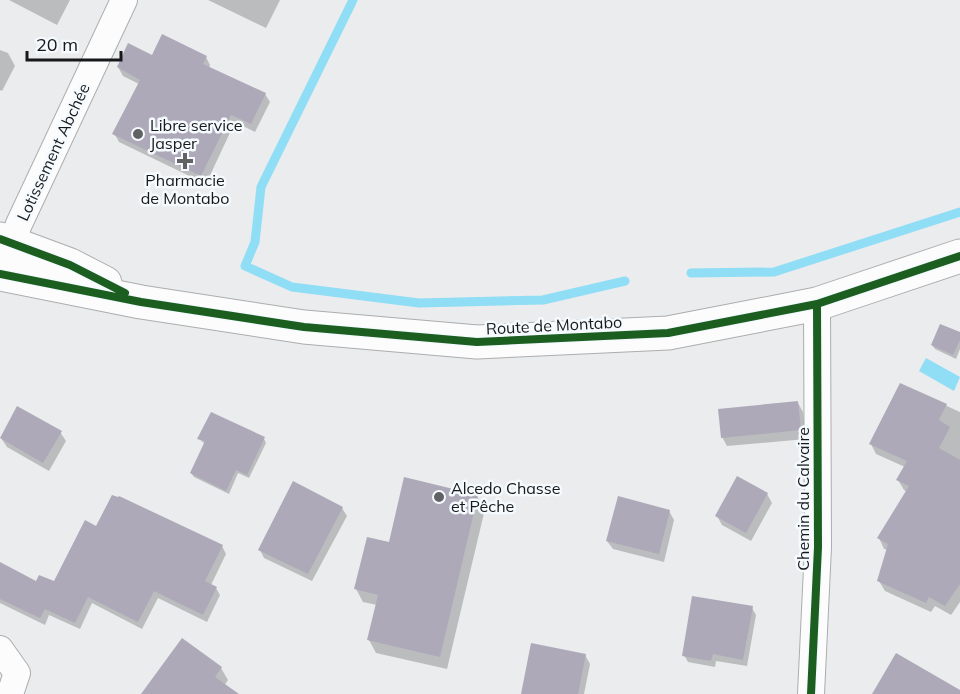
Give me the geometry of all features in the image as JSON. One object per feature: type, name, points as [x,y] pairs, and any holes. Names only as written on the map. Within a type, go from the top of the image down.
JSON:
[{"type":"main road","name":"Route de Montabo","points":[[3,257],[141,302],[304,327],[477,342],[668,333],[817,304],[960,256]]},
{"type":"street","name":"Lotissement Abchée","points":[[3,257],[124,0]]},
{"type":"street","name":"Chemin du Calvaire","points":[[811,694],[818,548],[817,304]]},
{"type":"street","points":[[0,648],[17,673],[10,694]]},
{"type":"water","points":[[926,358],[960,377],[954,391],[919,371]]},
{"type":"building","points":[[162,34],[207,56],[203,64],[266,93],[251,124],[231,115],[201,176],[112,134],[140,80],[117,67],[128,43],[152,55]]},
{"type":"building","points":[[940,324],[960,332],[960,340],[953,355],[931,345]]},
{"type":"building","points":[[900,383],[947,404],[939,420],[950,427],[939,448],[960,460],[960,584],[945,606],[929,597],[926,603],[877,581],[888,544],[877,538],[909,486],[896,480],[907,461],[869,444]]},
{"type":"building","points":[[798,401],[801,430],[721,438],[718,409]]},
{"type":"building","points":[[17,406],[62,431],[43,463],[0,438]]},
{"type":"building","points":[[211,412],[265,437],[247,475],[236,470],[226,491],[190,473],[205,441],[197,439]]},
{"type":"building","points":[[737,476],[768,493],[746,533],[715,516]]},
{"type":"building","points":[[404,477],[478,495],[440,657],[367,640],[378,595],[354,589],[367,537],[389,542]]},
{"type":"building","points":[[293,481],[343,507],[308,574],[258,550]]},
{"type":"building","points":[[112,495],[119,496],[223,545],[205,581],[217,587],[203,615],[154,591],[138,622],[88,597],[75,623],[45,609],[40,618],[0,599],[0,562],[36,581],[39,575],[54,581],[85,520],[96,526]]},
{"type":"building","points":[[618,496],[670,510],[659,554],[606,541]]},
{"type":"building","points":[[692,596],[753,606],[743,660],[713,654],[711,661],[682,656]]},
{"type":"building","points":[[182,638],[222,667],[215,677],[239,694],[141,694]]},
{"type":"building","points":[[531,643],[586,654],[578,694],[521,694]]},
{"type":"building","points":[[896,653],[960,690],[960,694],[872,694]]},
{"type":"waterway","points":[[353,0],[261,187],[255,242],[245,266],[292,287],[419,303],[543,300],[625,281]]},
{"type":"waterway","points":[[691,273],[774,272],[960,212]]},
{"type":"cycle path","points":[[0,239],[70,265],[125,293]]},
{"type":"cycle path","points":[[0,274],[141,302],[304,327],[477,342],[668,333],[817,304],[960,256]]},
{"type":"cycle path","points":[[811,694],[818,547],[817,304]]},
{"type":"place","name":"Libre service Jasper","points":[[138,134]]},
{"type":"place","name":"Pharmacie de Montabo","points":[[185,161]]},
{"type":"place","name":"Alcedo Chasse et Pêche","points":[[439,497]]}]
